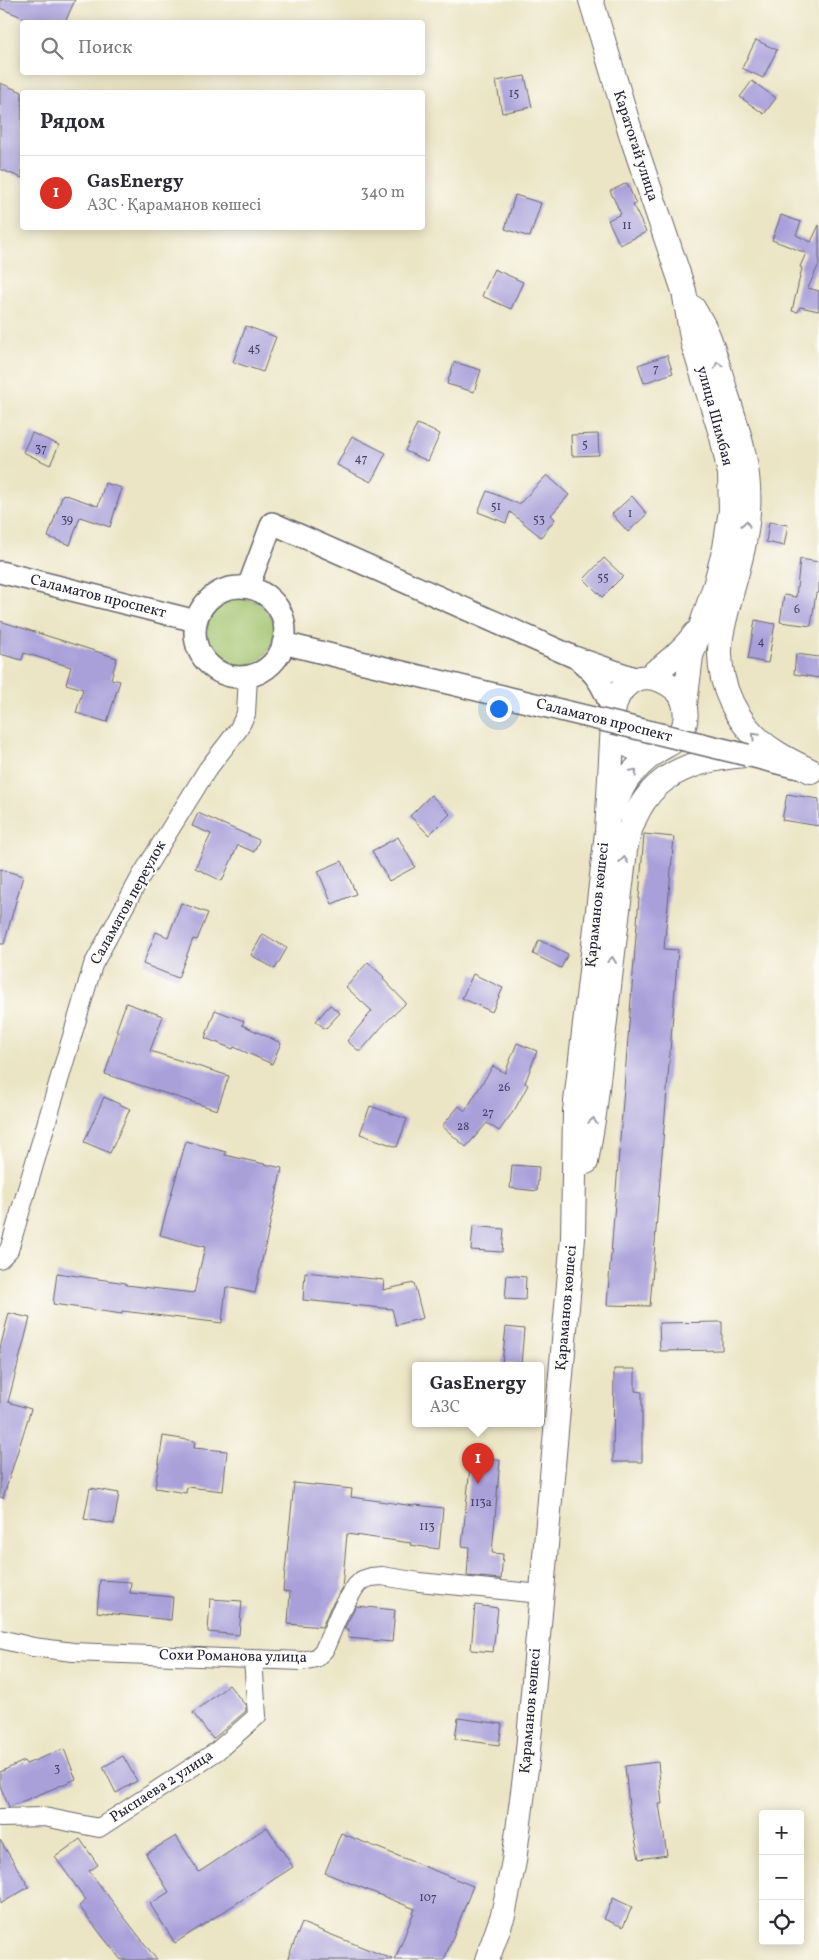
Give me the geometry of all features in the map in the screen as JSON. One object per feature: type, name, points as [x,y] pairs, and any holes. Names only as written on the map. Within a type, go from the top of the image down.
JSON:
[{"type":"main road","name":"Каратогай улица","points":[[591,0],[632,137],[684,291]]},
{"type":"main road","points":[[684,291],[709,337],[739,433],[747,472],[748,511],[737,571],[721,637],[720,664],[725,688],[734,709],[747,728],[760,741],[777,753],[815,772]]},
{"type":"main road","name":"улица Шимбая","points":[[684,291],[693,343],[722,437],[730,474],[731,510],[725,548],[715,586],[691,656],[685,704]]},
{"type":"main road","points":[[607,832],[612,716],[616,696],[625,685],[643,678],[667,664],[682,650],[700,628]]},
{"type":"main road","points":[[607,832],[618,798],[632,772],[657,751],[668,746],[678,738],[684,728],[685,704],[677,690],[664,680],[643,678]]},
{"type":"main road","points":[[612,716],[617,734],[630,746],[646,751],[657,751]]},
{"type":"main road","points":[[573,1238],[594,1114],[629,828],[643,801],[671,775],[693,764],[716,758],[746,755]]},
{"type":"main road","name":"Қараманов көшесі","points":[[487,1960],[502,1916],[516,1853],[527,1761],[573,1238],[575,1111],[607,832]]},
{"type":"street","points":[[248,587],[272,523],[574,657],[643,678]]},
{"type":"street","name":"Саламатов проспект","points":[[0,572],[196,621]]},
{"type":"street","points":[[231,587],[248,587],[265,594],[278,607],[284,625],[283,643],[276,659],[264,670],[248,676],[230,676],[214,668],[202,655],[195,639],[196,621],[203,606],[215,594],[231,587]]},
{"type":"street","name":"Саламатов проспект","points":[[283,643],[815,772]]},
{"type":"street","points":[[574,657],[593,672],[604,688],[612,716]]},
{"type":"street","name":"Саламатов переулок","points":[[0,1259],[9,1250],[93,965],[141,876],[207,770],[238,730],[246,714],[248,676]]},
{"type":"street","name":"Сохи Романова улица","points":[[0,1639],[33,1647],[73,1652],[302,1661],[316,1658],[324,1650],[340,1612],[356,1586],[362,1580],[371,1577],[382,1576],[419,1582],[541,1594]]},
{"type":"street","name":"Рыспаева 2 улица","points":[[0,1818],[44,1817],[99,1828],[217,1751],[257,1716],[253,1660]]},
{"type":"green space","points":[[233,598],[247,598],[259,603],[269,613],[274,625],[274,639],[269,651],[259,661],[247,666],[233,666],[221,661],[211,651],[206,639],[206,625],[211,613],[221,603]]},
{"type":"building","points":[[0,0],[75,0],[66,20],[29,20],[0,8]]},
{"type":"building","points":[[756,40],[777,50],[763,78],[742,68]]},
{"type":"building","points":[[525,76],[532,107],[502,113],[496,81]]},
{"type":"building","points":[[752,81],[776,98],[764,114],[740,97]]},
{"type":"building","points":[[0,83],[20,91],[20,177],[0,169]]},
{"type":"building","points":[[627,183],[636,204],[633,205],[646,232],[620,245],[608,220],[621,214],[610,191]]},
{"type":"building","points":[[515,195],[541,203],[530,237],[505,229]]},
{"type":"building","points":[[781,215],[801,222],[796,235],[811,242],[819,225],[819,264],[808,288],[819,291],[819,311],[800,307],[798,312],[792,311],[802,268],[800,267],[806,253],[772,240]]},
{"type":"building","points":[[494,269],[523,282],[511,309],[482,296]]},
{"type":"building","points":[[246,326],[276,337],[263,372],[233,362]]},
{"type":"building","points":[[667,355],[673,373],[644,383],[638,365]]},
{"type":"building","points":[[454,362],[481,370],[474,392],[447,384]]},
{"type":"building","points":[[417,424],[440,434],[428,461],[405,451]]},
{"type":"building","points":[[32,433],[59,445],[50,465],[23,452]]},
{"type":"building","points":[[598,434],[599,455],[572,456],[571,435]]},
{"type":"building","points":[[352,436],[386,453],[371,482],[337,465]]},
{"type":"building","points":[[547,475],[569,495],[551,515],[555,519],[541,537],[510,512],[506,523],[478,512],[487,491],[519,504]]},
{"type":"building","points":[[105,483],[122,488],[110,527],[80,517],[70,545],[48,537],[63,494],[98,506]]},
{"type":"building","points":[[632,496],[647,514],[628,532],[612,514]]},
{"type":"building","points":[[769,522],[788,525],[784,546],[766,542]]},
{"type":"building","points":[[604,558],[623,576],[602,597],[584,579]]},
{"type":"building","points":[[800,559],[819,562],[819,593],[816,593],[811,626],[780,622],[784,595],[796,597]]},
{"type":"building","points":[[755,620],[775,624],[768,663],[748,659]]},
{"type":"building","points":[[0,621],[117,658],[111,679],[120,681],[107,722],[76,713],[83,689],[66,684],[71,667],[24,653],[22,660],[0,654]]},
{"type":"building","points":[[796,654],[819,657],[819,678],[794,674]]},
{"type":"building","points":[[787,794],[819,799],[819,826],[782,820]]},
{"type":"building","points":[[431,795],[450,814],[429,835],[410,816]]},
{"type":"building","points":[[198,813],[259,840],[254,852],[238,845],[222,881],[195,868],[211,834],[192,826]]},
{"type":"building","points":[[644,834],[674,837],[664,949],[678,950],[650,1306],[607,1305]]},
{"type":"building","points":[[398,837],[415,867],[389,881],[372,851]]},
{"type":"building","points":[[342,861],[356,894],[332,904],[318,871]]},
{"type":"building","points":[[0,869],[23,876],[4,944],[0,944]]},
{"type":"building","points":[[181,903],[208,913],[197,940],[193,939],[178,978],[143,964],[156,932],[168,937]]},
{"type":"building","points":[[263,934],[287,948],[275,969],[251,955]]},
{"type":"building","points":[[539,940],[568,954],[561,968],[533,954]]},
{"type":"building","points":[[368,962],[384,977],[383,979],[406,1003],[386,1022],[360,1052],[347,1041],[372,1011],[346,987]]},
{"type":"building","points":[[473,974],[503,988],[492,1012],[462,998]]},
{"type":"building","points":[[126,1003],[163,1016],[150,1051],[229,1076],[217,1110],[105,1074],[118,1032],[116,1031]]},
{"type":"building","points":[[330,1005],[340,1013],[325,1029],[316,1021]]},
{"type":"building","points":[[215,1010],[244,1021],[242,1025],[281,1043],[272,1064],[234,1047],[233,1049],[205,1038]]},
{"type":"building","points":[[517,1043],[537,1051],[525,1083],[528,1085],[515,1109],[499,1131],[487,1123],[466,1147],[442,1126],[459,1106],[465,1111],[493,1066],[505,1073]]},
{"type":"building","points":[[104,1097],[130,1109],[110,1153],[84,1142]]},
{"type":"building","points":[[370,1106],[407,1119],[397,1147],[360,1134]]},
{"type":"building","points":[[186,1141],[226,1152],[225,1155],[282,1168],[255,1293],[226,1287],[222,1323],[122,1311],[122,1314],[53,1304],[57,1273],[126,1283],[126,1285],[194,1293],[205,1247],[160,1235]]},
{"type":"building","points":[[512,1165],[539,1167],[537,1191],[510,1188]]},
{"type":"building","points":[[473,1226],[504,1229],[502,1252],[471,1250]]},
{"type":"building","points":[[305,1272],[384,1280],[383,1290],[414,1283],[423,1318],[396,1325],[392,1309],[303,1300]]},
{"type":"building","points":[[507,1275],[526,1277],[525,1300],[505,1299]]},
{"type":"building","points":[[9,1313],[30,1318],[8,1402],[31,1409],[3,1498],[0,1497],[0,1348]]},
{"type":"building","points":[[722,1322],[722,1350],[660,1351],[659,1323]]},
{"type":"building","points":[[506,1327],[524,1329],[521,1362],[502,1362]]},
{"type":"building","points":[[614,1369],[635,1369],[635,1391],[642,1392],[642,1462],[613,1462]]},
{"type":"building","points":[[163,1436],[195,1441],[194,1448],[227,1451],[223,1491],[187,1487],[186,1493],[155,1488]]},
{"type":"building","points":[[471,1457],[500,1460],[492,1553],[503,1554],[501,1579],[467,1576],[469,1547],[462,1546]]},
{"type":"building","points":[[294,1483],[352,1489],[351,1497],[443,1508],[439,1549],[347,1534],[342,1589],[330,1608],[322,1627],[288,1624],[290,1592],[283,1591]]},
{"type":"building","points":[[90,1488],[119,1493],[114,1524],[84,1519]]},
{"type":"building","points":[[100,1580],[131,1582],[130,1593],[173,1597],[171,1620],[97,1612]]},
{"type":"building","points":[[210,1599],[242,1601],[239,1635],[208,1632]]},
{"type":"building","points":[[475,1605],[498,1608],[493,1652],[471,1650]]},
{"type":"building","points":[[356,1606],[395,1610],[392,1642],[348,1638],[349,1629],[344,1629]]},
{"type":"building","points":[[229,1685],[246,1706],[246,1711],[213,1739],[193,1713]]},
{"type":"building","points":[[458,1718],[502,1724],[499,1745],[455,1739]]},
{"type":"building","points":[[64,1749],[76,1779],[9,1807],[0,1786],[0,1772],[24,1761],[26,1764]]},
{"type":"building","points":[[123,1756],[137,1781],[116,1793],[103,1767]]},
{"type":"building","points":[[658,1762],[662,1804],[659,1804],[667,1855],[639,1859],[629,1807],[625,1766]]},
{"type":"building","points":[[267,1827],[293,1867],[175,1943],[150,1904],[169,1892],[146,1854],[176,1836],[199,1872]]},
{"type":"building","points":[[341,1833],[473,1886],[444,1960],[395,1960],[415,1909],[325,1873]]},
{"type":"building","points":[[80,1839],[98,1865],[89,1871],[157,1960],[121,1960],[79,1906],[86,1900],[55,1857]]},
{"type":"building","points":[[0,1840],[29,1887],[0,1904]]},
{"type":"building","points":[[613,1898],[632,1907],[623,1927],[604,1919]]},
{"type":"building","points":[[302,1923],[392,1959],[392,1960],[287,1960]]},
{"type":"place","name":"GasEnergy","points":[[478,1484]]}]
